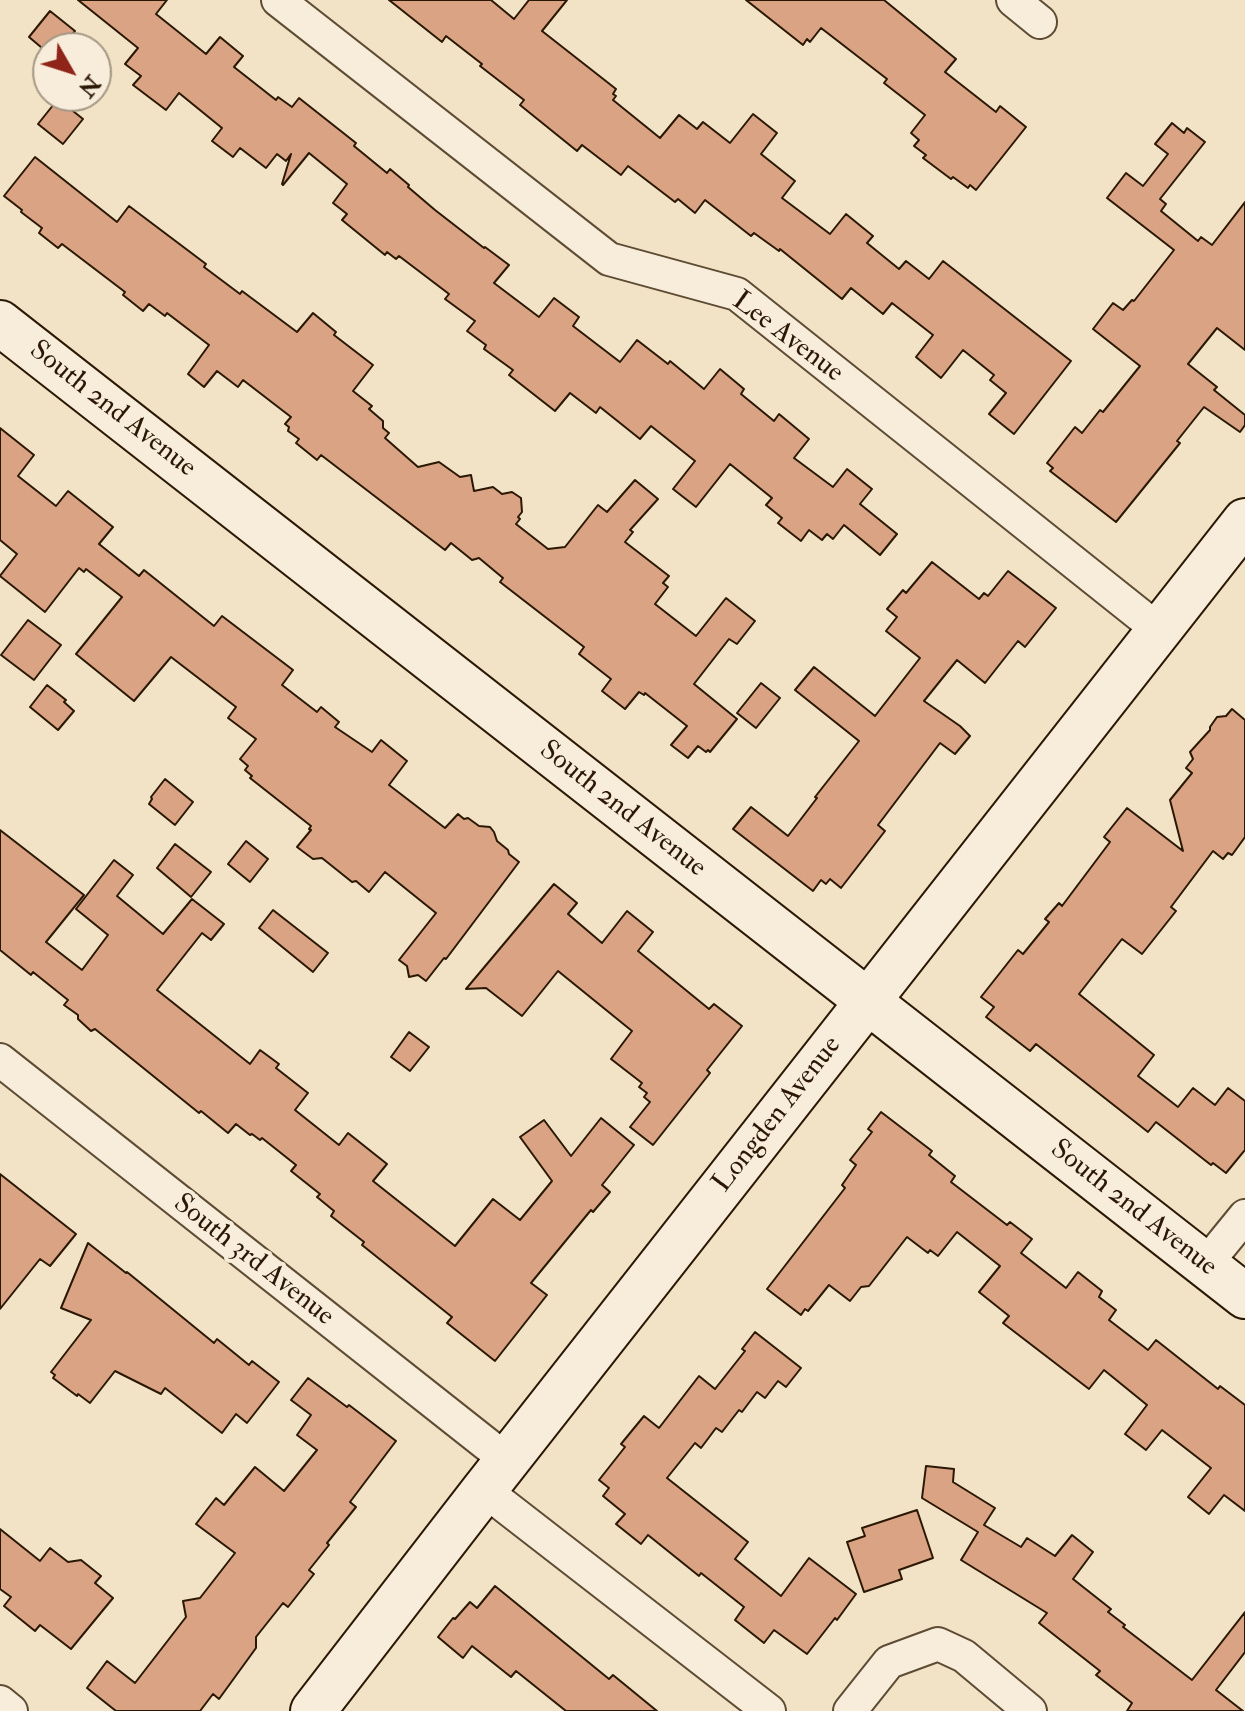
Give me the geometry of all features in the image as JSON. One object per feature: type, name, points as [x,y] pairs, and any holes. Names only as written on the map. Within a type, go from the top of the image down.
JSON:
[{"type":"street","name":"Lee Avenue","points":[[278,0],[609,259],[737,294],[1160,631]]},
{"type":"street","points":[[1013,0],[1040,22]]},
{"type":"street","name":"South 2nd Avenue","points":[[0,323],[1245,1296]]},
{"type":"street","name":"Longden Avenue","points":[[313,1711],[1245,521]]},
{"type":"street","name":"South 3rd Avenue","points":[[0,1060],[496,1475],[769,1711]]},
{"type":"street","points":[[1205,1265],[1245,1216]]},
{"type":"street","points":[[850,1711],[889,1662],[938,1644],[964,1656],[1030,1711]]},
{"type":"street","points":[[0,1702],[11,1711]]},
{"type":"building","points":[[78,0],[167,0],[156,14],[206,54],[220,37],[243,56],[234,67],[276,100],[278,97],[292,107],[299,98],[356,143],[354,146],[387,173],[390,169],[435,210],[509,265],[494,283],[539,317],[554,298],[579,317],[573,326],[620,362],[637,340],[668,364],[670,361],[704,389],[720,369],[744,389],[741,394],[774,421],[779,414],[809,439],[794,458],[833,487],[847,469],[872,489],[860,504],[897,534],[880,555],[844,525],[833,539],[827,534],[822,540],[809,530],[801,541],[778,523],[782,518],[766,505],[772,498],[730,464],[696,507],[673,489],[695,461],[651,426],[640,439],[600,407],[596,413],[570,393],[555,411],[509,375],[513,370],[484,349],[486,345],[467,331],[475,321],[445,299],[449,294],[399,256],[396,259],[387,252],[385,255],[342,220],[347,214],[333,203],[347,184],[309,153],[283,185],[291,154],[286,161],[277,154],[266,168],[240,148],[233,157],[212,141],[222,128],[179,93],[166,110],[133,85],[141,76],[125,64],[138,48]]},
{"type":"building","points":[[389,0],[491,0],[514,19],[529,0],[567,0],[542,31],[616,89],[613,100],[660,138],[679,115],[697,129],[703,122],[730,143],[753,114],[777,133],[761,154],[795,181],[782,198],[830,234],[846,214],[873,236],[867,243],[899,269],[906,261],[929,279],[943,261],[1071,361],[1014,434],[989,414],[1006,393],[990,380],[994,375],[963,350],[941,378],[916,357],[933,335],[892,303],[883,314],[851,288],[842,299],[780,249],[754,233],[751,236],[705,200],[695,213],[678,199],[675,202],[628,166],[621,175],[582,145],[577,151],[520,105],[524,100],[480,66],[482,64],[446,36],[442,42]]},
{"type":"building","points":[[746,0],[884,0],[956,59],[945,72],[996,112],[1000,106],[1026,127],[976,190],[970,185],[968,188],[923,158],[926,155],[914,146],[919,140],[911,133],[925,115],[884,83],[887,79],[821,28],[810,42],[807,39],[803,45]]},
{"type":"building","points":[[50,11],[75,31],[74,32],[33,32]]},
{"type":"building","points":[[48,112],[74,112],[83,119],[63,144],[38,124]]},
{"type":"building","points":[[1172,123],[1184,133],[1187,128],[1205,142],[1160,199],[1166,204],[1161,211],[1198,241],[1201,237],[1212,245],[1245,202],[1245,350],[1217,328],[1188,364],[1245,415],[1245,425],[1240,432],[1204,407],[1177,441],[1180,443],[1116,522],[1050,471],[1053,468],[1047,463],[1075,427],[1082,433],[1100,410],[1103,412],[1140,366],[1093,329],[1113,303],[1123,310],[1134,301],[1174,250],[1107,198],[1126,173],[1143,186],[1168,154],[1155,144]]},
{"type":"building","points":[[35,157],[117,222],[129,206],[240,294],[242,291],[297,332],[313,313],[336,332],[334,335],[373,365],[353,391],[372,406],[369,409],[383,421],[383,428],[389,433],[385,438],[418,467],[439,462],[460,477],[471,475],[474,491],[493,487],[502,494],[512,492],[521,498],[522,512],[516,524],[548,549],[565,547],[598,505],[607,512],[635,480],[658,499],[630,530],[633,532],[625,542],[669,576],[663,583],[668,587],[655,604],[696,636],[726,598],[755,621],[737,644],[729,639],[694,684],[737,719],[710,752],[698,746],[688,758],[671,745],[687,726],[645,693],[639,692],[625,709],[602,691],[611,679],[579,654],[584,647],[500,582],[503,578],[479,558],[472,560],[451,543],[445,550],[321,455],[317,460],[296,443],[299,439],[288,431],[289,427],[285,424],[291,417],[243,380],[238,387],[217,371],[204,387],[188,374],[209,345],[167,313],[165,316],[149,304],[143,311],[123,295],[125,292],[62,244],[58,248],[39,233],[42,228],[4,196]]},
{"type":"building","points":[[0,428],[34,455],[18,476],[56,506],[68,491],[113,527],[99,544],[139,576],[144,570],[214,626],[222,616],[293,670],[282,685],[317,712],[321,707],[339,722],[335,727],[372,752],[381,740],[407,761],[389,785],[445,828],[458,814],[479,826],[490,827],[497,841],[519,862],[426,981],[418,975],[409,977],[407,966],[399,960],[436,913],[385,872],[369,892],[322,858],[313,859],[297,847],[311,826],[250,778],[252,776],[245,770],[248,766],[240,759],[256,739],[228,718],[236,707],[171,657],[134,701],[76,654],[122,597],[86,569],[84,572],[79,568],[45,612],[0,576],[17,554],[0,540]]},
{"type":"building","points":[[932,562],[979,599],[984,593],[988,596],[1008,571],[1056,608],[1025,647],[1018,641],[985,683],[957,660],[924,701],[970,736],[955,754],[940,743],[878,825],[885,831],[841,888],[830,879],[826,884],[821,880],[813,891],[733,829],[751,807],[788,836],[817,798],[859,741],[795,690],[814,667],[875,716],[920,658],[886,631],[897,617],[887,609],[903,590],[906,593]]},
{"type":"building","points":[[28,620],[61,645],[34,680],[1,655]]},
{"type":"building","points":[[761,683],[780,698],[756,728],[737,713]]},
{"type":"building","points":[[47,685],[74,711],[58,730],[30,707]]},
{"type":"building","points":[[1232,709],[1245,720],[1245,837],[1232,855],[1228,853],[1223,859],[1213,851],[1171,907],[1176,911],[1142,954],[1122,939],[1079,994],[1154,1055],[1138,1076],[1178,1107],[1193,1088],[1215,1105],[1228,1088],[1245,1101],[1245,1150],[1226,1173],[1156,1122],[1148,1132],[1036,1044],[1030,1051],[986,1017],[994,1007],[981,997],[1018,950],[1023,954],[1049,922],[1045,919],[1059,903],[1062,906],[1110,842],[1104,837],[1127,808],[1183,851],[1170,800],[1192,773],[1186,768],[1193,759],[1190,752],[1217,717],[1226,716]]},
{"type":"building","points":[[165,779],[193,802],[175,825],[149,804]]},
{"type":"building","points":[[0,830],[84,895],[46,942],[82,970],[108,935],[76,909],[114,860],[133,875],[117,896],[163,934],[192,899],[224,924],[211,940],[202,933],[157,990],[250,1064],[260,1050],[279,1064],[276,1068],[308,1093],[295,1110],[339,1145],[348,1133],[387,1164],[373,1181],[455,1246],[493,1199],[520,1220],[552,1181],[520,1137],[544,1120],[571,1156],[601,1118],[634,1145],[602,1185],[610,1192],[593,1212],[591,1210],[531,1283],[547,1295],[495,1361],[447,1323],[452,1317],[331,1216],[334,1211],[317,1197],[320,1194],[291,1171],[296,1165],[262,1138],[260,1140],[250,1135],[236,1124],[228,1133],[201,1111],[199,1113],[95,1029],[91,1031],[78,1019],[78,1015],[64,1005],[68,1000],[0,950]]},
{"type":"building","points":[[246,841],[268,859],[250,882],[228,864]]},
{"type":"building","points":[[175,844],[211,872],[191,897],[157,868]]},
{"type":"building","points":[[554,884],[577,903],[568,914],[602,943],[627,911],[653,932],[638,951],[709,1009],[714,1004],[742,1026],[707,1070],[710,1073],[653,1145],[630,1127],[650,1102],[644,1097],[647,1093],[639,1087],[642,1083],[611,1059],[632,1031],[558,971],[522,1016],[486,988],[466,989]]},
{"type":"building","points":[[273,910],[328,953],[313,972],[259,928]]},
{"type":"building","points":[[409,1032],[429,1047],[410,1071],[391,1057]]},
{"type":"building","points":[[881,1112],[932,1151],[929,1155],[955,1176],[951,1182],[1007,1225],[1010,1222],[1032,1239],[1021,1253],[1066,1288],[1078,1272],[1102,1291],[1099,1297],[1116,1310],[1109,1320],[1148,1350],[1156,1340],[1218,1389],[1220,1386],[1245,1405],[1245,1511],[1224,1495],[1209,1514],[1188,1497],[1211,1468],[1162,1430],[1146,1450],[1125,1434],[1147,1405],[1104,1370],[1089,1389],[1003,1323],[1009,1316],[979,1292],[1000,1266],[957,1232],[938,1256],[930,1250],[928,1253],[907,1237],[869,1286],[861,1287],[850,1301],[829,1285],[801,1315],[767,1289],[845,1188],[842,1185],[856,1165],[850,1160],[872,1132],[868,1129]]},
{"type":"building","points":[[0,1174],[76,1234],[50,1266],[40,1259],[0,1309]]},
{"type":"building","points":[[88,1243],[214,1343],[217,1339],[249,1365],[252,1361],[279,1382],[247,1423],[236,1414],[222,1433],[165,1388],[161,1394],[115,1371],[90,1403],[53,1378],[55,1375],[51,1372],[91,1320],[61,1308]]},
{"type":"building","points":[[755,1332],[801,1368],[786,1387],[778,1381],[765,1398],[757,1392],[722,1432],[716,1428],[701,1448],[695,1443],[667,1478],[748,1542],[735,1559],[781,1596],[809,1558],[856,1594],[807,1654],[774,1630],[764,1643],[735,1620],[744,1607],[648,1535],[641,1544],[616,1524],[625,1514],[603,1496],[609,1488],[599,1480],[625,1447],[621,1444],[644,1416],[659,1428],[699,1376],[715,1389],[745,1351],[742,1349]]},
{"type":"building","points":[[308,1378],[396,1441],[350,1502],[356,1507],[309,1570],[314,1574],[288,1607],[283,1603],[256,1637],[256,1648],[219,1699],[213,1694],[200,1711],[116,1711],[87,1688],[107,1661],[135,1683],[186,1617],[183,1601],[200,1598],[235,1553],[196,1524],[216,1498],[224,1505],[255,1467],[284,1491],[317,1450],[297,1435],[311,1415],[291,1400]]},
{"type":"building","points":[[926,1466],[954,1469],[953,1482],[995,1508],[984,1525],[1021,1547],[1027,1538],[1055,1556],[1072,1535],[1093,1552],[1073,1579],[1111,1609],[1108,1612],[1125,1625],[1123,1627],[1192,1680],[1245,1612],[1245,1652],[1216,1690],[1243,1711],[1127,1711],[1132,1703],[1096,1675],[1100,1671],[1039,1623],[1047,1613],[961,1560],[978,1532],[922,1498]]},
{"type":"building","points":[[917,1510],[933,1558],[899,1570],[902,1579],[864,1592],[847,1542],[865,1536],[862,1528]]},
{"type":"building","points":[[0,1529],[40,1561],[50,1548],[68,1562],[81,1560],[101,1576],[95,1583],[113,1598],[71,1649],[40,1625],[35,1631],[4,1606],[11,1597],[0,1589]]},
{"type":"building","points":[[495,1586],[609,1679],[613,1675],[657,1711],[566,1711],[516,1671],[511,1677],[472,1646],[463,1658],[438,1637],[470,1602],[477,1608]]}]
